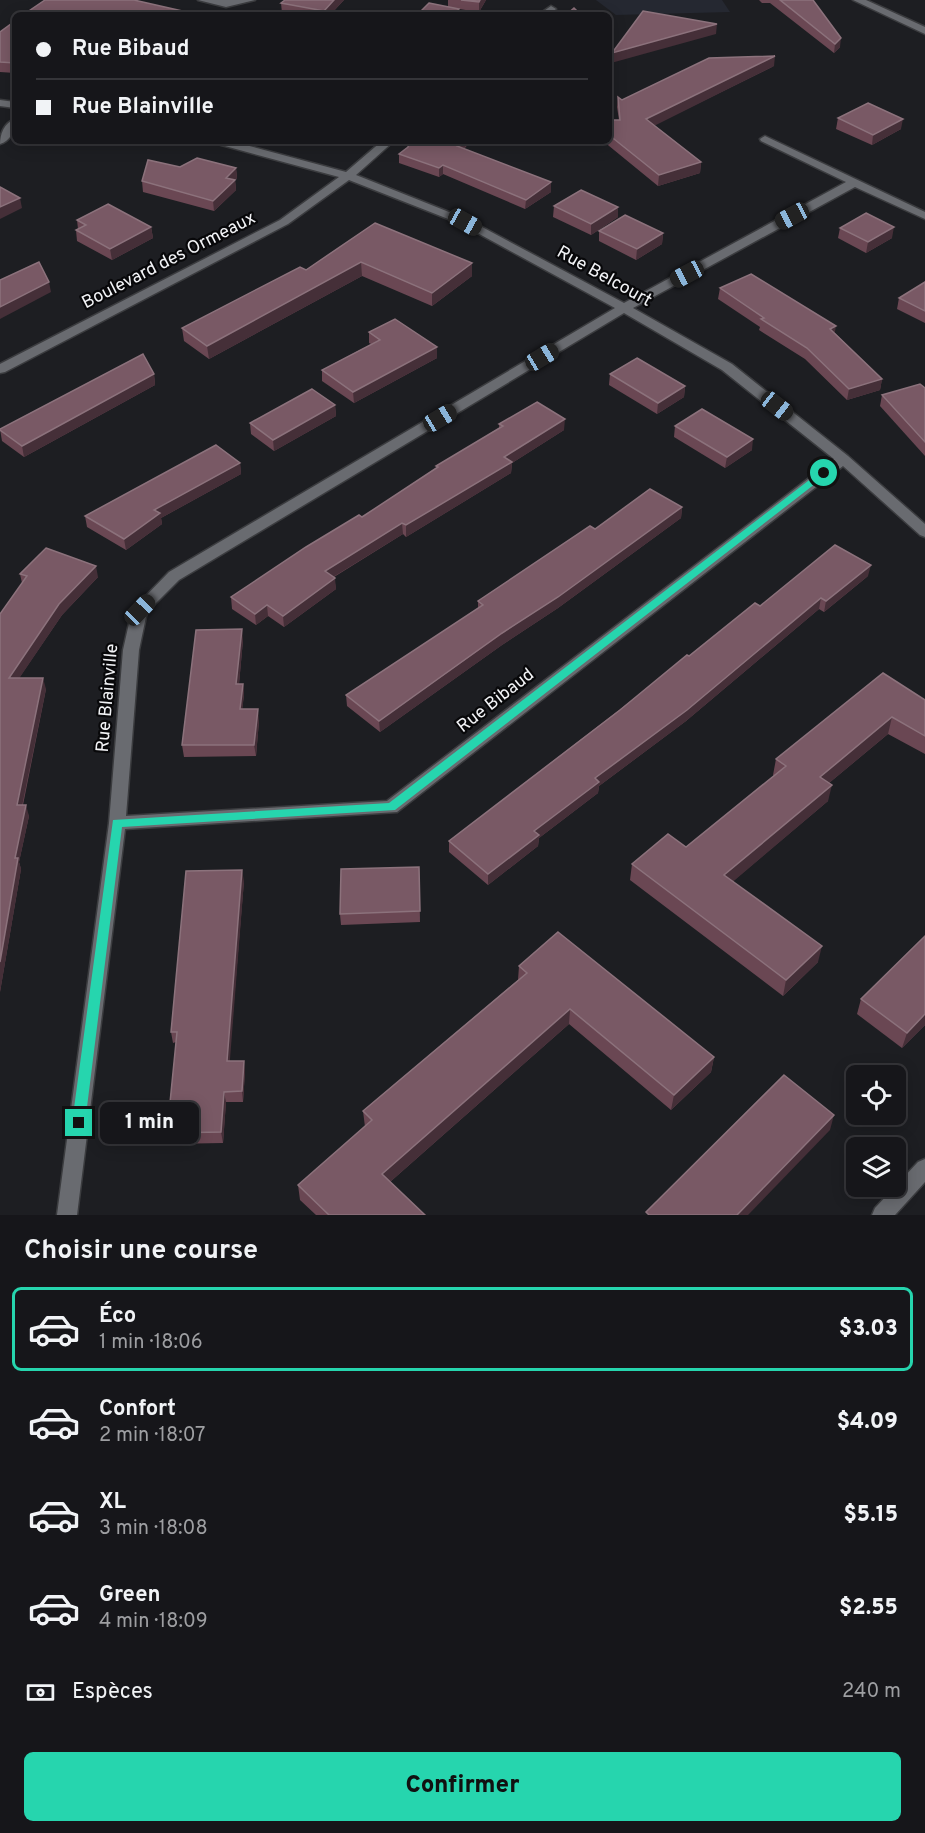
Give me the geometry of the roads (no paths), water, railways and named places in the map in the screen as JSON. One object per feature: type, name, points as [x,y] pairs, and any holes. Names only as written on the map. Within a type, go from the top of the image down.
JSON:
[{"type":"street","points":[[203,0],[226,4],[250,0]]},
{"type":"street","points":[[858,0],[925,31]]},
{"type":"street","points":[[0,141],[12,126]]},
{"type":"street","points":[[765,139],[925,216]]},
{"type":"street","name":"Rue Belcourt","points":[[229,144],[348,176],[465,222],[624,308],[727,367],[843,459],[925,532]]},
{"type":"street","name":"Boulevard des Ormeaux","points":[[0,369],[284,222],[348,176],[385,144]]},
{"type":"street","name":"Rue Blainville","points":[[67,1215],[117,823],[131,650],[140,610],[174,576],[624,308],[855,182]]},
{"type":"street","name":"Rue Bibaud","points":[[117,823],[391,807],[843,459]]},
{"type":"street","points":[[882,1215],[925,1167]]}]
